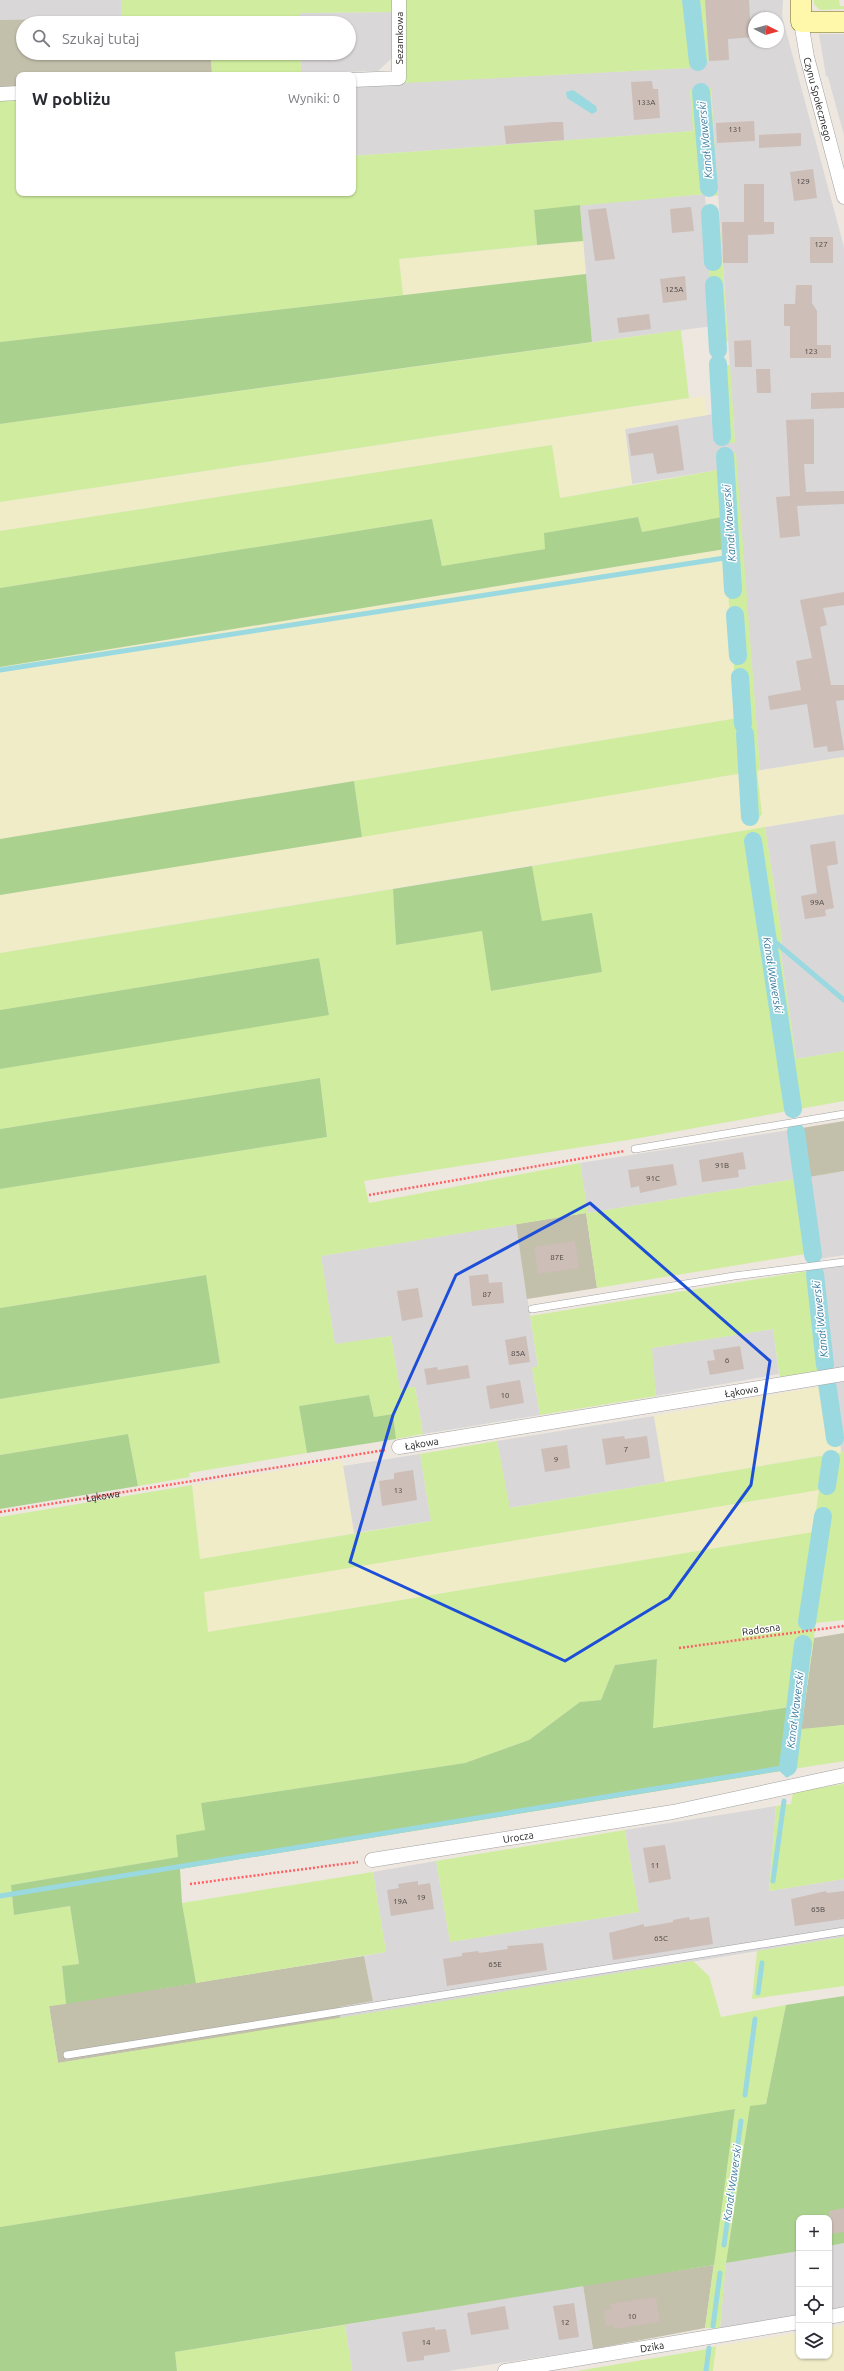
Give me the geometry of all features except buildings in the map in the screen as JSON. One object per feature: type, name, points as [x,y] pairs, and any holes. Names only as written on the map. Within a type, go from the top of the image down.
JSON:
[{"type":"street","name":"Sezamkowa","points":[[356,80],[399,78],[399,0]]},
{"type":"street","name":"Czynu Społecznego","points":[[801,0],[801,22],[807,57],[844,197]]},
{"type":"street","points":[[801,22],[844,22]]},
{"type":"street","points":[[0,94],[16,93]]},
{"type":"street","name":"Łąkowa","points":[[399,1447],[844,1374]]},
{"type":"street","name":"Urocza","points":[[372,1860],[673,1812],[844,1775]]},
{"type":"street","points":[[832,2316],[844,2314]]},
{"type":"street","name":"Dzika","points":[[506,2371],[796,2323]]},
{"type":"lane","points":[[635,1149],[844,1114]]},
{"type":"lane","points":[[532,1309],[734,1276],[844,1262]]},
{"type":"lane","points":[[67,2056],[844,1931]]},
{"type":"path","points":[[369,1195],[635,1149]]},
{"type":"path","name":"Łąkowa","points":[[0,1512],[399,1447]]},
{"type":"path","name":"Radosna","points":[[680,1648],[844,1626]]},
{"type":"path","points":[[190,1884],[372,1860]]},
{"type":"highlighted area","points":[[590,1203],[770,1361],[751,1485],[669,1598],[565,1661],[350,1562],[393,1415],[456,1275]]},
{"type":"shaded area","points":[[0,0],[121,0],[121,16],[16,16],[16,20],[0,20]]},
{"type":"shaded area","points":[[705,0],[783,0],[782,12],[748,12],[748,48],[784,48],[784,23],[844,247],[844,757],[760,770],[735,453],[719,470],[632,484],[625,429],[719,413],[721,440],[735,442],[711,88],[690,90],[694,131],[356,156],[356,85],[689,68]]},
{"type":"shaded area","points":[[393,12],[392,58],[378,71],[301,72],[300,60],[356,60],[356,16],[299,16],[299,13]]},
{"type":"shaded area","points":[[0,20],[16,20],[16,60],[211,60],[212,72],[16,72],[16,87],[0,88]]},
{"type":"shaded area","points":[[819,34],[844,34],[844,135],[828,77],[826,76]]},
{"type":"shaded area","points":[[705,194],[713,326],[592,342],[580,205]]},
{"type":"shaded area","points":[[583,241],[586,274],[403,295],[399,259]]},
{"type":"shaded area","points":[[705,396],[707,415],[625,429],[632,484],[560,498],[552,445],[0,531],[0,502]]},
{"type":"shaded area","points":[[725,549],[738,718],[0,839],[0,667]]},
{"type":"shaded area","points":[[844,757],[844,814],[0,953],[0,895],[743,773],[748,817],[762,814],[757,771]]},
{"type":"shaded area","points":[[844,814],[844,1051],[796,1059],[781,954],[782,938],[765,827]]},
{"type":"shaded area","points":[[844,1121],[844,1171],[809,1177],[802,1128]]},
{"type":"shaded area","points":[[789,1130],[796,1179],[588,1213],[580,1163]]},
{"type":"shaded area","points":[[844,1171],[844,1255],[820,1259],[809,1177]]},
{"type":"shaded area","points":[[586,1213],[597,1288],[527,1299],[516,1224]]},
{"type":"shaded area","points":[[516,1224],[538,1367],[532,1368],[540,1415],[423,1434],[415,1387],[400,1389],[391,1336],[335,1345],[321,1256]]},
{"type":"shaded area","points":[[844,1265],[844,1367],[831,1369],[820,1269]]},
{"type":"shaded area","points":[[773,1329],[779,1374],[656,1396],[651,1348]]},
{"type":"shaded area","points":[[844,1379],[844,1452],[841,1452],[832,1381]]},
{"type":"shaded area","points":[[833,1384],[841,1452],[665,1482],[654,1416]]},
{"type":"shaded area","points":[[654,1416],[665,1482],[509,1508],[497,1441]]},
{"type":"shaded area","points":[[420,1454],[431,1521],[354,1533],[343,1466]]},
{"type":"shaded area","points":[[342,1460],[354,1533],[200,1559],[192,1485]]},
{"type":"shaded area","points":[[819,1490],[813,1532],[208,1632],[203,1592]]},
{"type":"shaded area","points":[[844,1633],[844,1725],[801,1730],[814,1638]]},
{"type":"shaded area","points":[[776,1806],[769,1891],[844,1879],[844,1937],[340,2019],[338,2007],[373,2001],[364,1956],[386,1952],[373,1872],[436,1861],[450,1942],[639,1912],[625,1830]]},
{"type":"shaded area","points":[[364,1956],[373,2001],[339,2007],[340,2019],[58,2063],[49,2006]]},
{"type":"shaded area","points":[[844,2243],[844,2308],[832,2310],[832,2251],[832,2245]]},
{"type":"shaded area","points":[[796,2251],[796,2315],[720,2328],[726,2263]]},
{"type":"shaded area","points":[[714,2265],[705,2328],[593,2349],[583,2285]]},
{"type":"shaded area","points":[[583,2285],[593,2349],[448,2371],[352,2371],[345,2325]]},
{"type":"shaded area","points":[[844,2325],[844,2371],[713,2371],[716,2346],[796,2333],[796,2359],[832,2359],[832,2327]]},
{"type":"green space","points":[[121,0],[393,0],[393,12],[299,13],[299,16],[121,16]]},
{"type":"green space","points":[[405,0],[705,0],[709,61],[689,68],[405,83]]},
{"type":"green space","points":[[814,0],[839,0],[840,6],[844,6],[844,9],[820,10],[814,4]]},
{"type":"green space","points":[[211,60],[300,60],[301,72],[212,72]]},
{"type":"green space","points":[[711,88],[718,196],[705,194],[534,210],[537,245],[399,259],[403,295],[0,342],[0,101],[16,100],[16,196],[356,196],[356,156],[693,131],[690,90]]},
{"type":"green space","points":[[580,205],[583,241],[537,245],[534,210]]},
{"type":"green space","points":[[706,211],[719,214],[728,340],[723,348],[713,350]]},
{"type":"green space","points":[[586,274],[592,342],[0,424],[0,342]]},
{"type":"green space","points":[[681,330],[689,398],[0,502],[0,424]]},
{"type":"green space","points":[[715,365],[730,365],[735,443],[721,441]]},
{"type":"green space","points":[[552,445],[560,498],[718,470],[716,455],[736,453],[760,770],[757,771],[762,814],[758,819],[748,817],[743,773],[362,837],[354,781],[738,718],[722,517],[642,532],[638,517],[545,533],[545,549],[442,566],[432,519],[0,588],[0,531]]},
{"type":"green space","points":[[638,517],[642,532],[722,517],[725,549],[0,667],[0,588],[432,519],[442,566],[545,549],[544,533]]},
{"type":"green space","points":[[354,781],[362,837],[0,895],[0,839]]},
{"type":"green space","points":[[765,827],[782,938],[781,954],[796,1059],[844,1051],[844,1101],[634,1139],[364,1181],[369,1203],[580,1163],[588,1213],[796,1179],[789,1130],[802,1128],[818,1252],[597,1288],[586,1213],[321,1256],[335,1344],[391,1336],[400,1389],[415,1387],[423,1434],[396,1439],[393,1414],[374,1417],[369,1395],[299,1406],[307,1453],[189,1473],[190,1477],[138,1486],[128,1434],[0,1455],[0,1399],[220,1363],[205,1275],[0,1308],[0,1189],[327,1137],[320,1078],[0,1129],[0,1069],[329,1014],[319,958],[0,1010],[0,953],[393,889],[396,945],[482,931],[492,991],[602,972],[542,921],[532,866]]},
{"type":"green space","points":[[532,866],[542,921],[592,913],[602,972],[491,991],[482,931],[396,945],[393,889]]},
{"type":"green space","points":[[319,958],[329,1015],[0,1069],[0,1010]]},
{"type":"green space","points":[[320,1078],[327,1137],[0,1189],[0,1129]]},
{"type":"green space","points":[[820,1269],[831,1369],[780,1379],[773,1329],[652,1348],[656,1396],[540,1415],[532,1368],[538,1366],[530,1316]]},
{"type":"green space","points":[[206,1275],[220,1363],[0,1399],[0,1308]]},
{"type":"green space","points":[[369,1395],[374,1417],[393,1414],[396,1439],[307,1453],[299,1406]]},
{"type":"green space","points":[[128,1434],[138,1486],[0,1509],[0,1455]]},
{"type":"green space","points":[[497,1441],[510,1508],[844,1452],[844,1620],[816,1623],[801,1729],[844,1725],[844,1761],[781,1771],[789,1707],[652,1728],[657,1659],[615,1665],[601,1700],[580,1702],[529,1740],[465,1763],[201,1803],[205,1830],[178,1857],[11,1885],[14,1915],[70,1906],[79,1965],[62,1966],[66,2004],[49,2006],[58,2063],[693,1961],[709,1976],[721,2017],[786,2005],[766,2104],[750,2107],[726,2263],[720,2328],[705,2328],[735,2109],[0,2227],[0,1517],[192,1485],[200,1559],[431,1521],[420,1454]],"holes":[[[819,1490],[813,1532],[208,1632],[204,1592]]]},
{"type":"green space","points":[[657,1659],[653,1728],[790,1707],[781,1771],[180,1869],[182,1903],[196,1983],[66,2004],[62,1966],[79,1964],[70,1906],[14,1915],[11,1885],[178,1857],[176,1835],[205,1830],[201,1803],[465,1763],[529,1740],[580,1702],[601,1700],[615,1665]]},
{"type":"green space","points":[[844,1784],[844,1879],[769,1891],[776,1806],[791,1804],[793,1792]]},
{"type":"green space","points":[[625,1830],[639,1912],[450,1942],[436,1861]]},
{"type":"green space","points":[[373,1872],[386,1952],[196,1983],[182,1903]]},
{"type":"green space","points":[[844,1937],[844,1986],[752,1999],[757,1951]]},
{"type":"green space","points":[[844,1996],[844,2243],[832,2245],[832,2215],[796,2215],[796,2251],[726,2263],[750,2106],[766,2104],[786,2005]]},
{"type":"green space","points":[[735,2109],[714,2265],[175,2352],[177,2371],[0,2371],[0,2227]]},
{"type":"green space","points":[[345,2325],[352,2371],[177,2371],[175,2352]]},
{"type":"green space","points":[[716,2346],[713,2371],[577,2371],[702,2350]]},
{"type":"water","points":[[573,90],[596,106],[597,111],[592,114],[567,98],[566,92]]},
{"type":"waterway","name":"Kanał Wawerski","points":[[691,0],[698,62]]},
{"type":"waterway","name":"Kanał Wawerski","points":[[701,92],[709,188]]},
{"type":"waterway","name":"Kanał Wawerski","points":[[710,213],[713,262]]},
{"type":"waterway","name":"Kanał Wawerski","points":[[714,285],[718,350]]},
{"type":"waterway","name":"Kanał Wawerski","points":[[718,364],[722,437]]},
{"type":"waterway","name":"Kanał Wawerski","points":[[725,456],[733,590]]},
{"type":"waterway","points":[[0,670],[731,557]]},
{"type":"waterway","name":"Kanał Wawerski","points":[[735,615],[738,656]]},
{"type":"waterway","name":"Kanał Wawerski","points":[[740,677],[743,724]]},
{"type":"waterway","name":"Kanał Wawerski","points":[[745,734],[750,817]]},
{"type":"waterway","name":"Kanał Wawerski","points":[[753,841],[793,1109]]},
{"type":"waterway","points":[[768,936],[844,1000]]},
{"type":"waterway","name":"Kanał Wawerski","points":[[796,1132],[813,1255]]},
{"type":"waterway","name":"Kanał Wawerski","points":[[815,1274],[825,1365]]},
{"type":"waterway","name":"Kanał Wawerski","points":[[827,1383],[835,1438]]},
{"type":"waterway","name":"Kanał Wawerski","points":[[827,1486],[831,1459]]},
{"type":"waterway","name":"Kanał Wawerski","points":[[807,1622],[823,1516]]},
{"type":"waterway","name":"Kanał Wawerski","points":[[788,1767],[803,1644]]},
{"type":"waterway","points":[[0,1896],[788,1767],[787,1775]]},
{"type":"waterway","name":"Kanał Wawerski","points":[[773,1881],[784,1801]]},
{"type":"waterway","name":"Kanał Wawerski","points":[[758,1993],[762,1963]]},
{"type":"waterway","name":"Kanał Wawerski","points":[[745,2095],[755,2019]]},
{"type":"waterway","name":"Kanał Wawerski","points":[[724,2245],[741,2121]]},
{"type":"waterway","name":"Kanał Wawerski","points":[[713,2326],[720,2273]]},
{"type":"waterway","name":"Kanał Wawerski","points":[[706,2371],[709,2348]]}]
